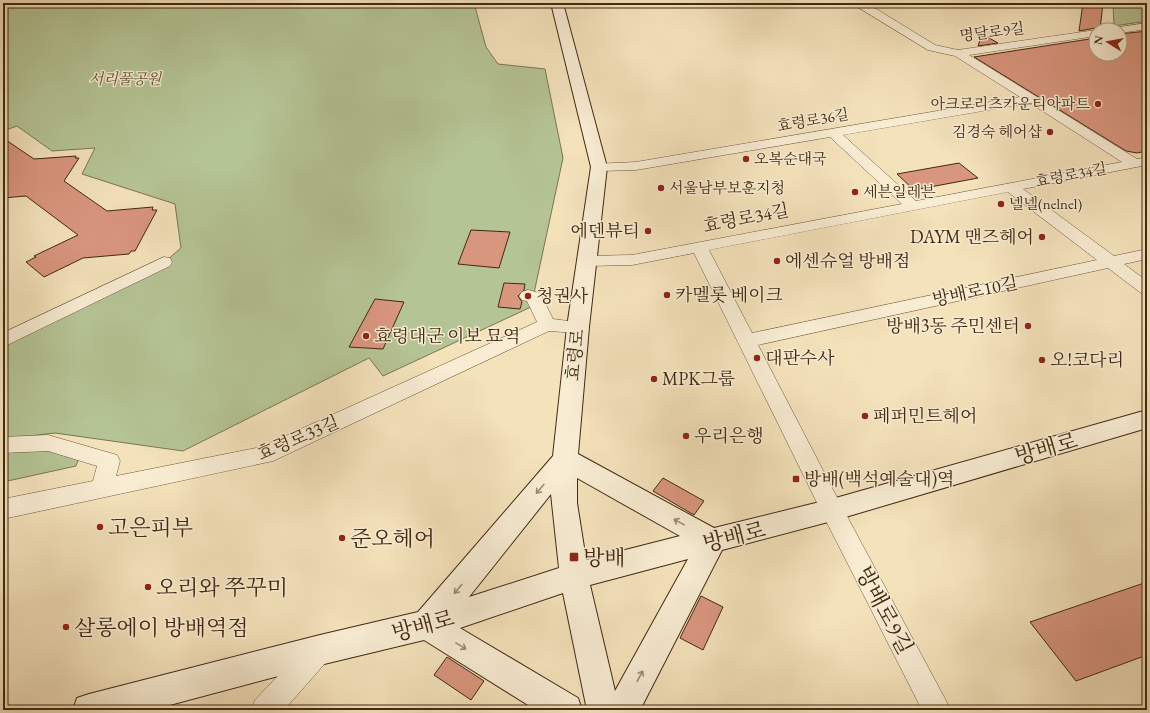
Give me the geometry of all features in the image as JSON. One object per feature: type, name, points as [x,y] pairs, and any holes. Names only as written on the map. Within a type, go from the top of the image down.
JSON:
[{"type":"main road","name":"효령로","points":[[557,3],[599,167],[578,327],[565,459],[564,503],[574,576],[603,710]]},
{"type":"main road","name":"방배로","points":[[89,710],[320,650],[427,626],[574,576],[832,510],[1147,419]]},
{"type":"main road","points":[[566,710],[427,626],[565,459],[713,541],[622,710]]},
{"type":"street","name":"명달로9길","points":[[856,3],[874,12],[932,48],[958,53],[1088,34]]},
{"type":"street","points":[[1128,29],[1147,26]]},
{"type":"street","name":"효령로34길","points":[[958,53],[1032,99],[1140,162]]},
{"type":"street","name":"효령로36길","points":[[599,167],[636,166],[1032,99]]},
{"type":"street","points":[[833,132],[913,206]]},
{"type":"street","name":"효령로34길","points":[[586,261],[632,260],[1140,162]]},
{"type":"street","points":[[1010,187],[1147,289]]},
{"type":"street","points":[[699,246],[832,510]]},
{"type":"street","name":"방배로10길","points":[[746,341],[1147,254]]},
{"type":"street","points":[[3,341],[164,262]]},
{"type":"street","points":[[528,296],[534,297],[547,325]]},
{"type":"street","name":"효령로33길","points":[[3,510],[265,455],[547,325],[578,327]]},
{"type":"street","points":[[3,445],[48,443],[109,461],[102,489]]},
{"type":"street","name":"방배로9길","points":[[832,510],[937,710]]},
{"type":"street","points":[[264,710],[320,650]]},
{"type":"green space","name":"서리풀공원","points":[[3,3],[474,3],[486,47],[498,64],[545,69],[563,158],[531,307],[383,376],[369,358],[183,451],[55,433],[3,439],[3,345],[161,265],[181,248],[175,204],[82,174],[95,148],[52,151],[17,126],[3,131]]},
{"type":"green space","points":[[1113,3],[1147,3],[1147,21],[1128,24],[1128,22],[1114,22]]},
{"type":"green space","points":[[3,447],[43,447],[79,458],[76,466],[3,482]]},
{"type":"building","points":[[1083,3],[1103,3],[1101,22],[1088,22],[1088,29],[1079,31]]},
{"type":"building","name":"아크로리츠카운티아파트","points":[[1147,31],[1147,151],[1137,153],[1126,151],[974,57],[1088,39],[1088,62],[1128,62],[1128,33]]},
{"type":"building","points":[[982,34],[998,43],[978,46]]},
{"type":"building","points":[[3,138],[34,159],[76,156],[75,158],[79,158],[64,181],[107,211],[153,207],[152,210],[157,210],[135,251],[131,251],[129,254],[83,258],[44,277],[26,262],[36,257],[34,256],[78,235],[26,196],[3,198]]},
{"type":"building","points":[[959,163],[978,178],[914,190],[897,174]]},
{"type":"building","points":[[471,230],[510,232],[499,268],[458,264]]},
{"type":"building","points":[[504,283],[525,284],[524,290],[518,296],[522,302],[520,309],[498,307]]},
{"type":"building","points":[[375,299],[404,302],[383,349],[349,347]]},
{"type":"building","points":[[663,478],[704,501],[694,515],[653,491]]},
{"type":"building","points":[[1147,582],[1147,655],[1076,681],[1030,622]]},
{"type":"building","points":[[701,596],[723,607],[703,650],[680,638]]},
{"type":"building","points":[[447,657],[484,681],[471,700],[434,675]]},
{"type":"place","name":"아크로리츠카운티아파트","points":[[1098,104]]},
{"type":"place","name":"김경숙 헤어샵","points":[[1050,132]]},
{"type":"place","name":"오복순대국","points":[[746,159]]},
{"type":"place","name":"서울남부보훈지청","points":[[661,188]]},
{"type":"place","name":"세븐일레븐","points":[[855,192]]},
{"type":"place","name":"넬넬(nelnel)","points":[[1001,204]]},
{"type":"place","name":"에덴뷰티","points":[[648,231]]},
{"type":"place","name":"DAYM 맨즈헤어","points":[[1042,237]]},
{"type":"place","name":"에센슈얼 방배점","points":[[777,261]]},
{"type":"place","name":"카멜롯 베이크","points":[[667,295]]},
{"type":"place","name":"청권사","points":[[528,296]]},
{"type":"place","name":"방배3동 주민센터","points":[[1028,326]]},
{"type":"place","name":"효령대군 이보 묘역","points":[[366,336]]},
{"type":"place","name":"대판수사","points":[[757,358]]},
{"type":"place","name":"오!코다리","points":[[1042,360]]},
{"type":"place","name":"MPK그룹","points":[[654,379]]},
{"type":"place","name":"페퍼민트헤어","points":[[865,416]]},
{"type":"place","name":"우리은행","points":[[686,436]]},
{"type":"place","name":"방배(백석예술대)역","points":[[796,479]]},
{"type":"place","name":"고은피부","points":[[100,527]]},
{"type":"place","name":"준오헤어","points":[[342,538]]},
{"type":"place","name":"방배","points":[[574,557]]},
{"type":"place","name":"오리와 쭈꾸미","points":[[148,587]]},
{"type":"place","name":"살롱에이 방배역점","points":[[66,627]]}]
